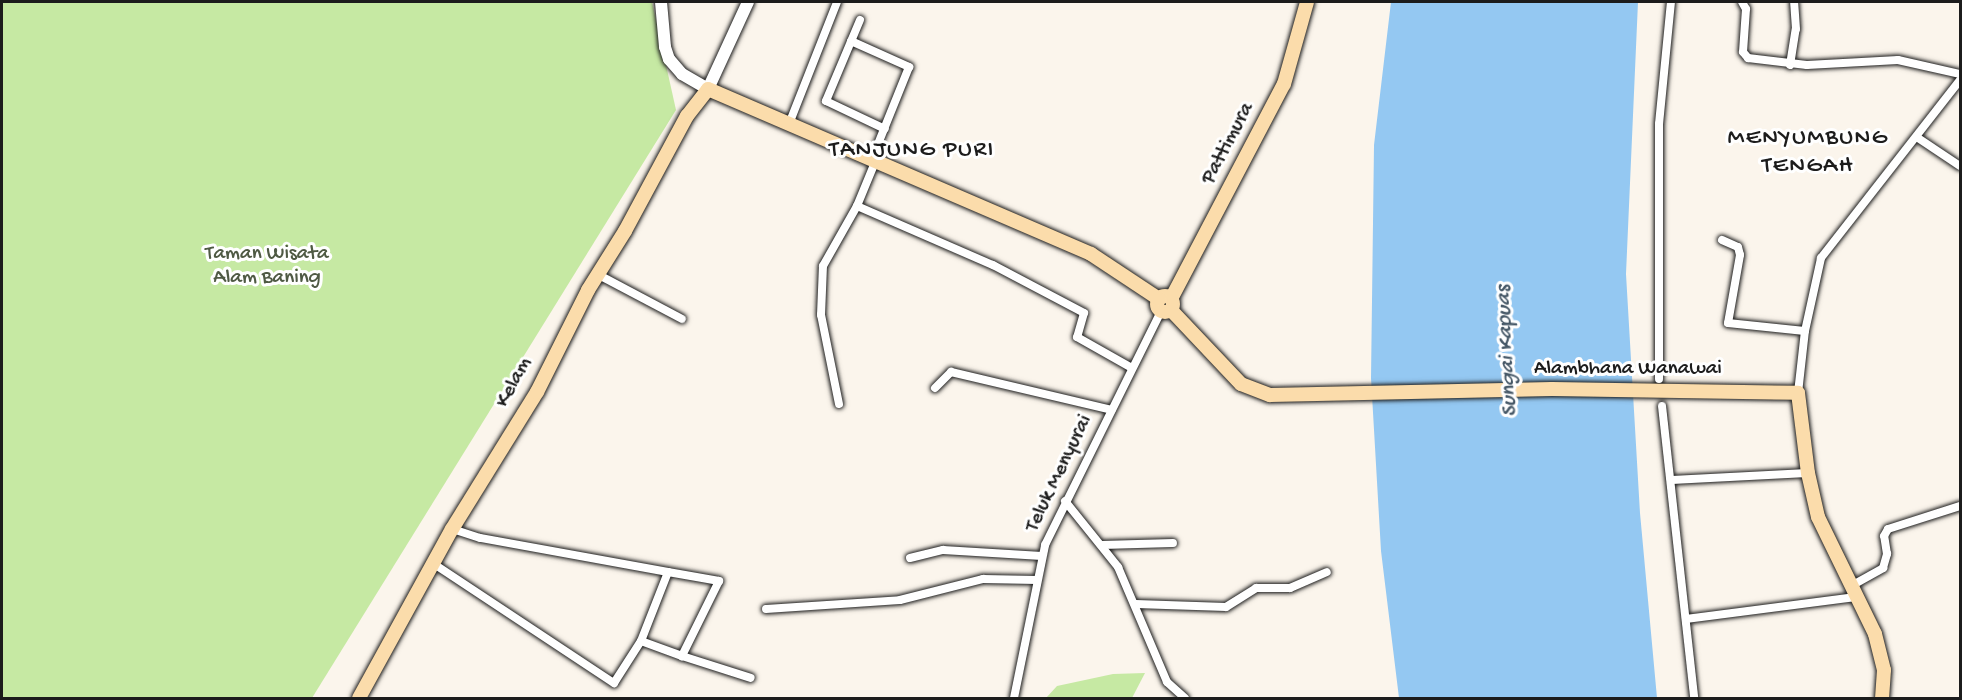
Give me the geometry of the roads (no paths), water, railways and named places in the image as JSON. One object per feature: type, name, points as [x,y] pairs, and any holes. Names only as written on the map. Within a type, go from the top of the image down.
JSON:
[{"type":"main road","name":"Pattimura","points":[[1165,305],[1284,84],[1307,2]]},
{"type":"main road","name":"Alambhana Wanawai","points":[[708,89],[1091,254],[1165,305],[1241,384],[1264,394],[1552,389],[1798,393]]},
{"type":"main road","name":"Kelam","points":[[359,699],[452,529],[537,392],[597,274],[625,231],[687,116],[708,89]]},
{"type":"main road","points":[[1798,393],[1808,473],[1821,527],[1854,591],[1882,656],[1882,699]]},
{"type":"street","name":"Alambhana Wanawai","points":[[661,2],[665,47],[669,59],[682,74],[708,89]]},
{"type":"street","points":[[708,89],[748,2]]},
{"type":"street","points":[[789,124],[837,2]]},
{"type":"street","points":[[1659,379],[1659,124],[1671,2]]},
{"type":"street","points":[[1742,2],[1746,9],[1744,56],[1790,64],[1898,60],[1960,74]]},
{"type":"street","points":[[1790,64],[1796,29],[1794,2]]},
{"type":"street","points":[[860,20],[827,103],[885,129]]},
{"type":"street","points":[[839,405],[826,349],[820,289],[825,258],[857,206],[909,67],[851,41]]},
{"type":"street","points":[[1798,393],[1805,331],[1821,258],[1918,138],[1960,80]]},
{"type":"street","points":[[1918,138],[1960,166]]},
{"type":"street","points":[[857,206],[993,265],[1084,313],[1077,337],[1132,368]]},
{"type":"street","points":[[1722,240],[1738,247],[1740,255],[1728,323],[1805,331]]},
{"type":"street","points":[[597,274],[682,319]]},
{"type":"street","name":"Teluk Menyurai","points":[[1014,699],[1042,555],[1065,501],[1165,305]]},
{"type":"street","points":[[935,388],[951,372],[1112,410]]},
{"type":"street","points":[[1662,406],[1694,699]]},
{"type":"street","points":[[1671,480],[1808,473]]},
{"type":"street","points":[[1065,501],[1102,545],[1136,604],[1167,682],[1185,699]]},
{"type":"street","points":[[1686,618],[1854,591],[1883,568],[1887,554],[1884,536],[1888,529],[1960,506]]},
{"type":"street","points":[[452,529],[480,538],[719,581],[682,656]]},
{"type":"street","points":[[1102,545],[1173,543]]},
{"type":"street","points":[[910,558],[943,550],[1042,555]]},
{"type":"street","points":[[434,564],[610,681],[618,681],[640,641],[668,572]]},
{"type":"street","points":[[1136,604],[1226,608],[1256,588],[1298,586],[1327,572]]},
{"type":"street","points":[[766,609],[900,600],[983,579],[1037,580]]},
{"type":"street","points":[[640,641],[751,678]]},
{"type":"water","name":"Sungai Kapuas","points":[[1391,2],[1638,2],[1626,274],[1640,513],[1657,698],[1399,698],[1381,551],[1371,378],[1374,145]]},
{"type":"district","name":"TANJUNG PURI","points":[[912,151]]},
{"type":"district","name":"MENYUMBUNG TENGAH","points":[[1808,153]]},
{"type":"park label","name":"Taman Wisata Alam Baning","points":[[267,267]]}]
